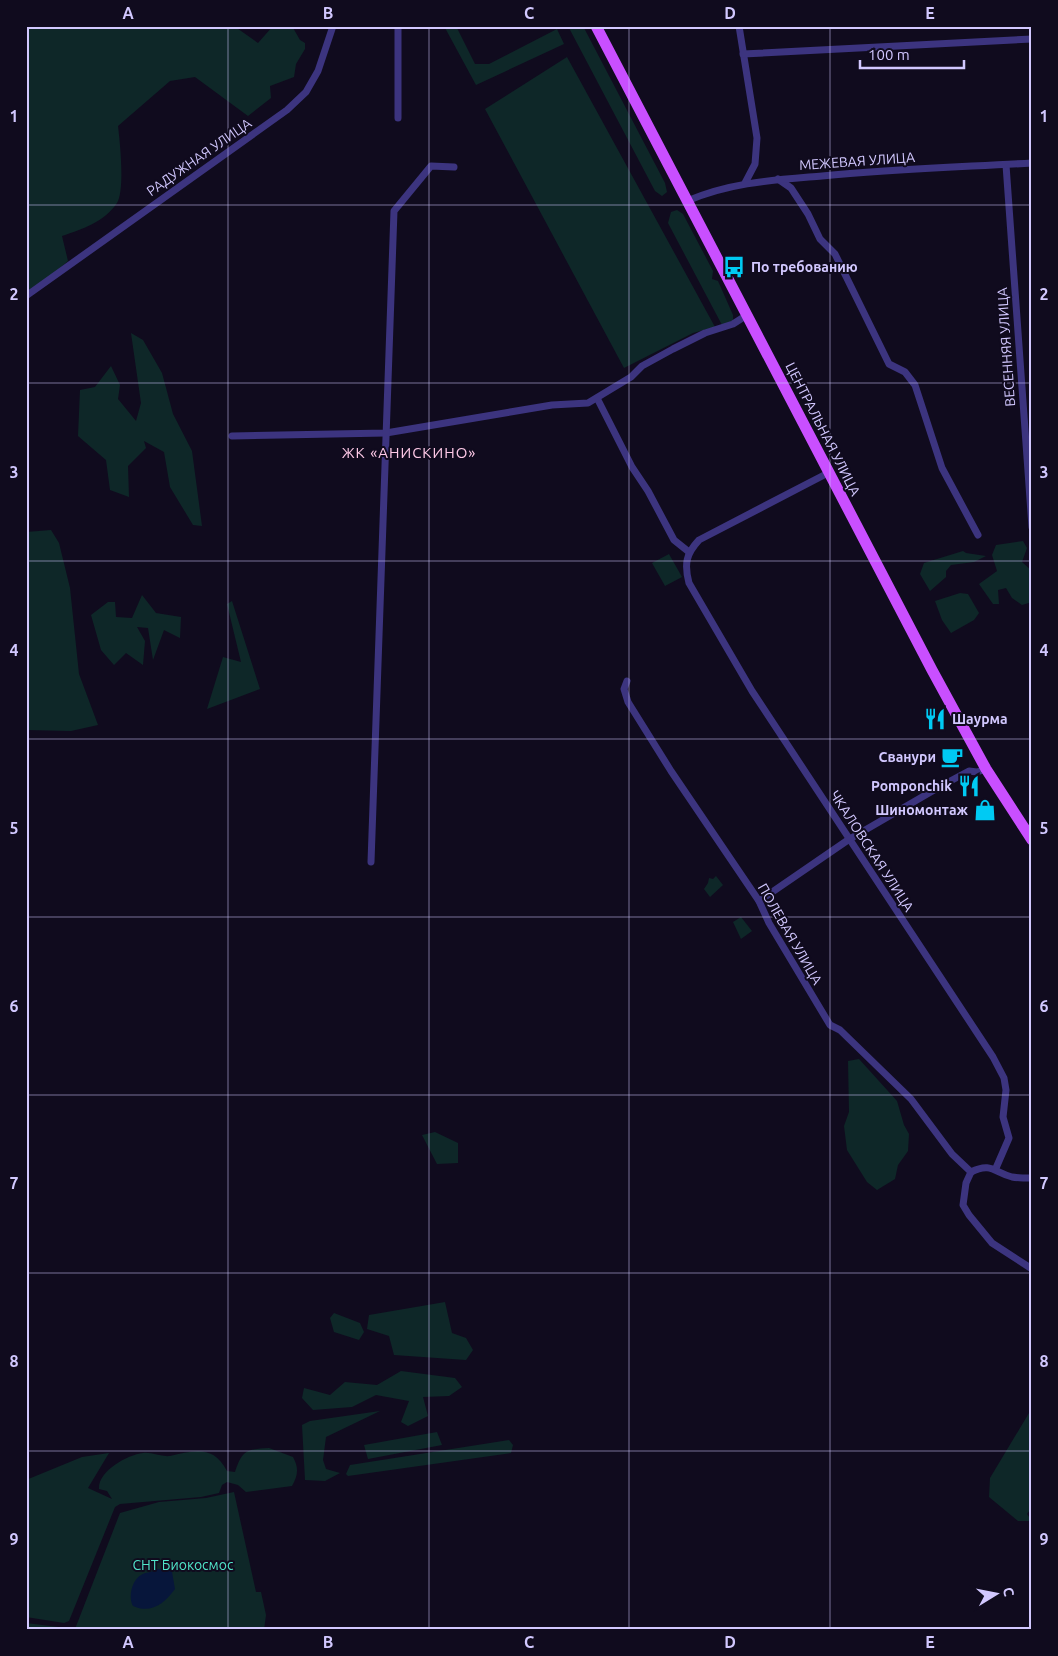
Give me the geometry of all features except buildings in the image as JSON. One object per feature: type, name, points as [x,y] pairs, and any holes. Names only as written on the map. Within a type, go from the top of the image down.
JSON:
[{"type":"main road","name":"ЦЕНТРАЛЬНАЯ УЛИЦА","points":[[596,26],[828,473],[986,769],[1032,840]]},
{"type":"street","name":"РАДУЖНАЯ УЛИЦА","points":[[26,296],[287,110],[306,92],[318,71],[333,26]]},
{"type":"street","points":[[398,26],[398,118]]},
{"type":"street","points":[[739,26],[757,138],[755,164],[745,183]]},
{"type":"street","points":[[743,54],[1032,39]]},
{"type":"street","name":"МЕЖЕВАЯ УЛИЦА","points":[[687,201],[717,189],[778,179],[1032,163]]},
{"type":"street","name":"ВЕСЕННЯЯ УЛИЦА","points":[[1006,165],[1032,527]]},
{"type":"street","points":[[371,862],[394,211],[431,166],[454,167]]},
{"type":"street","points":[[778,179],[791,188],[808,214],[820,239],[835,254],[889,364],[905,372],[915,385],[942,468],[978,534]]},
{"type":"street","points":[[232,436],[386,433],[552,405],[588,403],[631,377],[642,366],[672,349],[705,333],[733,324],[747,316]]},
{"type":"street","points":[[597,398],[632,467],[648,491],[674,540],[689,552],[699,540],[714,531],[828,473]]},
{"type":"street","name":"ЧКАЛОВСКАЯ УЛИЦА","points":[[689,552],[686,570],[689,583],[708,617],[848,840],[941,978],[1004,1078],[1006,1090],[1003,1117],[1009,1138],[996,1168]]},
{"type":"street","name":"ПОЛЕВАЯ УЛИЦА","points":[[627,681],[624,689],[628,702],[671,771],[759,901],[769,923],[830,1025],[840,1030],[911,1099],[952,1154],[971,1172]]},
{"type":"street","points":[[759,901],[848,840],[969,771],[977,772],[986,769]]},
{"type":"street","points":[[1032,1178],[1012,1176],[996,1168],[980,1168],[971,1172],[966,1183],[963,1205],[992,1244],[1032,1269]]},
{"type":"green space","points":[[26,26],[234,26],[258,43],[273,26],[292,26],[300,40],[305,43],[305,49],[296,64],[294,77],[270,86],[271,98],[248,116],[195,77],[170,81],[118,126],[121,154],[121,188],[117,203],[112,210],[99,220],[62,236],[68,261],[35,290],[26,292]]},
{"type":"green space","points":[[444,26],[456,26],[475,64],[489,64],[557,29],[564,44],[476,85]]},
{"type":"green space","points":[[568,26],[583,26],[665,183],[667,192],[662,196],[655,191]]},
{"type":"green space","points":[[567,57],[715,327],[693,333],[624,368],[485,109]]},
{"type":"green space","points":[[677,210],[683,214],[713,271],[712,279],[718,281],[733,315],[733,321],[722,325],[668,223],[671,212]]},
{"type":"green space","points":[[131,333],[143,340],[162,373],[173,414],[192,451],[202,526],[193,525],[170,487],[164,452],[144,441],[146,448],[128,466],[129,497],[110,490],[106,460],[78,436],[80,390],[95,387],[111,366],[120,385],[118,399],[136,421],[141,403]]},
{"type":"green space","points":[[51,530],[59,543],[70,588],[79,674],[98,725],[71,731],[26,730],[26,532]]},
{"type":"green space","points":[[1023,541],[1027,548],[1022,562],[1032,571],[1032,602],[1022,605],[1012,598],[1006,588],[998,590],[999,604],[993,604],[979,584],[997,571],[992,555],[996,545]]},
{"type":"green space","points":[[963,551],[986,556],[974,562],[951,565],[946,571],[946,577],[930,591],[920,574],[924,563]]},
{"type":"green space","points":[[669,554],[682,577],[665,586],[652,563]]},
{"type":"green space","points":[[960,593],[968,594],[979,613],[974,620],[951,633],[942,620],[935,601]]},
{"type":"green space","points":[[142,595],[156,613],[181,617],[180,638],[164,630],[153,660],[148,628],[137,627],[145,641],[143,665],[126,653],[114,665],[101,650],[91,615],[108,602],[115,602],[116,617],[132,618]]},
{"type":"green space","points":[[232,601],[260,689],[207,709],[223,657],[241,662],[227,604]]},
{"type":"green space","points":[[716,876],[723,885],[710,897],[704,889],[709,878],[713,879]]},
{"type":"green space","points":[[741,917],[752,931],[741,939],[733,922]]},
{"type":"green space","points":[[859,1059],[897,1101],[904,1125],[909,1134],[908,1151],[898,1165],[895,1179],[877,1190],[867,1182],[847,1150],[844,1126],[849,1112],[848,1061]]},
{"type":"green space","points":[[435,1132],[458,1143],[458,1163],[437,1164],[422,1135]]},
{"type":"green space","points":[[445,1302],[452,1333],[466,1338],[473,1350],[466,1360],[394,1355],[389,1336],[367,1329],[369,1315]]},
{"type":"green space","points":[[334,1313],[360,1323],[364,1332],[359,1340],[334,1332],[330,1318]]},
{"type":"green space","points":[[401,1371],[455,1378],[462,1387],[449,1396],[423,1397],[428,1416],[408,1426],[401,1422],[409,1401],[376,1395],[352,1407],[313,1410],[302,1398],[304,1388],[330,1395],[345,1382],[377,1385]]},
{"type":"green space","points":[[380,1411],[326,1437],[323,1460],[326,1469],[340,1473],[325,1481],[305,1480],[302,1425],[310,1421]]},
{"type":"green space","points":[[1029,1413],[1032,1416],[1032,1507],[1027,1514],[1032,1521],[1018,1521],[989,1497],[990,1478]]},
{"type":"green space","points":[[437,1432],[442,1445],[368,1459],[364,1445]]},
{"type":"green space","points":[[509,1440],[513,1445],[511,1453],[348,1476],[346,1474],[350,1465]]},
{"type":"green space","points":[[269,1448],[293,1457],[297,1471],[292,1486],[246,1492],[238,1485],[227,1482],[222,1485],[219,1493],[201,1497],[120,1504],[115,1507],[69,1621],[64,1623],[26,1617],[26,1480],[82,1457],[109,1453],[88,1488],[112,1499],[107,1491],[99,1489],[103,1476],[115,1465],[136,1454],[146,1453],[170,1456],[194,1451],[209,1453],[221,1462],[227,1471],[235,1472],[246,1452]]},
{"type":"green space","name":"СНТ Биокосмос","points":[[234,1492],[256,1592],[261,1592],[266,1615],[264,1630],[26,1630],[26,1623],[75,1629],[120,1513],[159,1502],[206,1498]]},
{"type":"water","points":[[157,1569],[167,1569],[172,1572],[175,1589],[157,1606],[146,1609],[133,1606],[131,1594],[135,1581],[141,1575]]},
{"type":"place","name":"По требованию","points":[[734,267]]},
{"type":"place","name":"Шаурма","points":[[935,719]]},
{"type":"place","name":"Сванури","points":[[952,757]]},
{"type":"place","name":"Pomponchik","points":[[969,786]]},
{"type":"place","name":"Шиномонтаж","points":[[985,810]]},
{"type":"district","name":"ЖК «АНИСКИНО»","points":[[409,453]]}]
